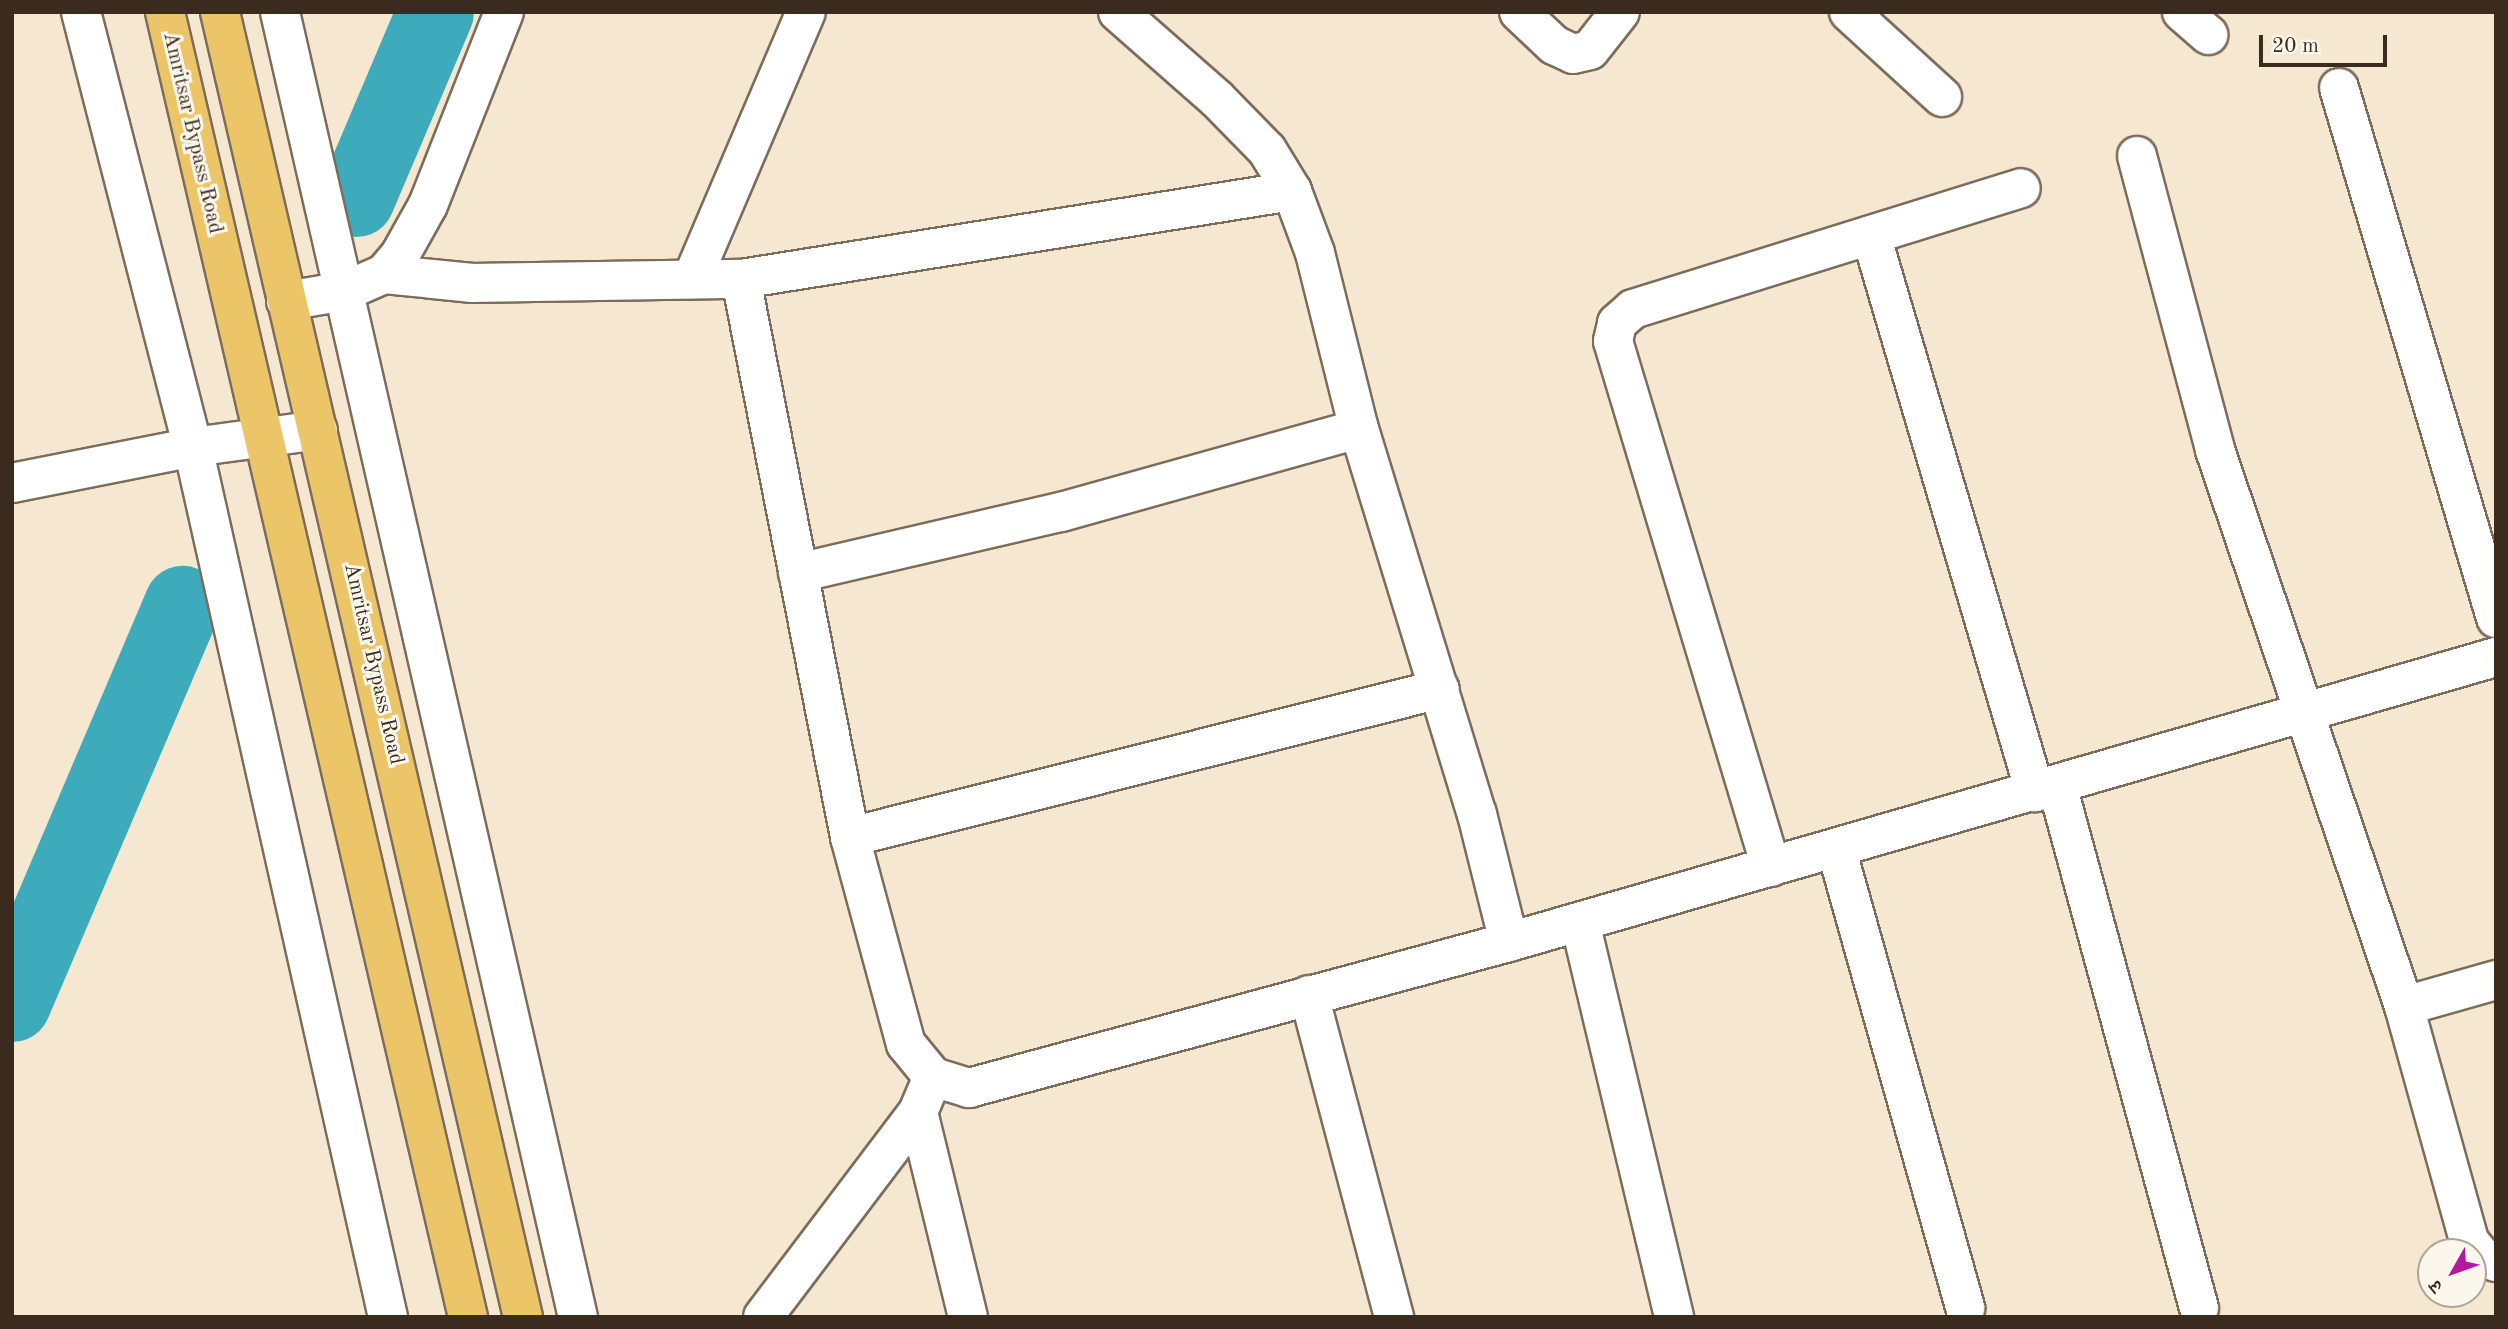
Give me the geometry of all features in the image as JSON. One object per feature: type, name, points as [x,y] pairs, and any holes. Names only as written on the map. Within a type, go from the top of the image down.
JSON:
[{"type":"highway","name":"Amritsar Bypass Road","points":[[165,12],[468,1317]]},
{"type":"highway","name":"Amritsar Bypass Road","points":[[220,12],[523,1317]]},
{"type":"street","points":[[81,12],[193,447],[388,1317]]},
{"type":"street","points":[[280,12],[578,1317]]},
{"type":"street","points":[[384,274],[428,205],[504,12]]},
{"type":"street","points":[[692,279],[806,12]]},
{"type":"street","points":[[1118,12],[1217,99],[1267,150],[1292,191],[1315,253],[1359,429],[1440,689],[1508,943]]},
{"type":"street","points":[[1519,12],[1555,45],[1573,54],[1590,50],[1620,12]]},
{"type":"street","points":[[1849,12],[1942,97]]},
{"type":"street","points":[[2339,88],[2496,618]]},
{"type":"street","points":[[2137,156],[2215,450],[2404,1006],[2469,1241],[2482,1257],[2496,1262]]},
{"type":"street","points":[[1771,867],[1612,341],[1617,323],[1633,309],[2021,188]]},
{"type":"street","points":[[286,301],[345,292],[384,274],[473,282],[741,279],[1292,191]]},
{"type":"street","points":[[1871,235],[2046,789],[2199,1308]]},
{"type":"street","points":[[741,279],[850,837],[906,1044],[933,1077],[969,1088],[1508,943],[2307,715],[2496,657]]},
{"type":"street","points":[[12,483],[193,447],[318,429]]},
{"type":"street","points":[[799,573],[1061,512],[1359,429]]},
{"type":"street","points":[[850,837],[1440,689]]},
{"type":"street","points":[[1836,848],[1965,1308]]},
{"type":"street","points":[[1580,922],[1674,1317]]},
{"type":"street","points":[[2404,1006],[2496,980]]},
{"type":"street","points":[[1310,995],[1394,1317]]},
{"type":"street","points":[[763,1317],[918,1112],[933,1077]]},
{"type":"street","points":[[918,1112],[968,1317]]},
{"type":"waterway","points":[[356,198],[435,12]]},
{"type":"waterway","points":[[12,1003],[182,604]]}]
